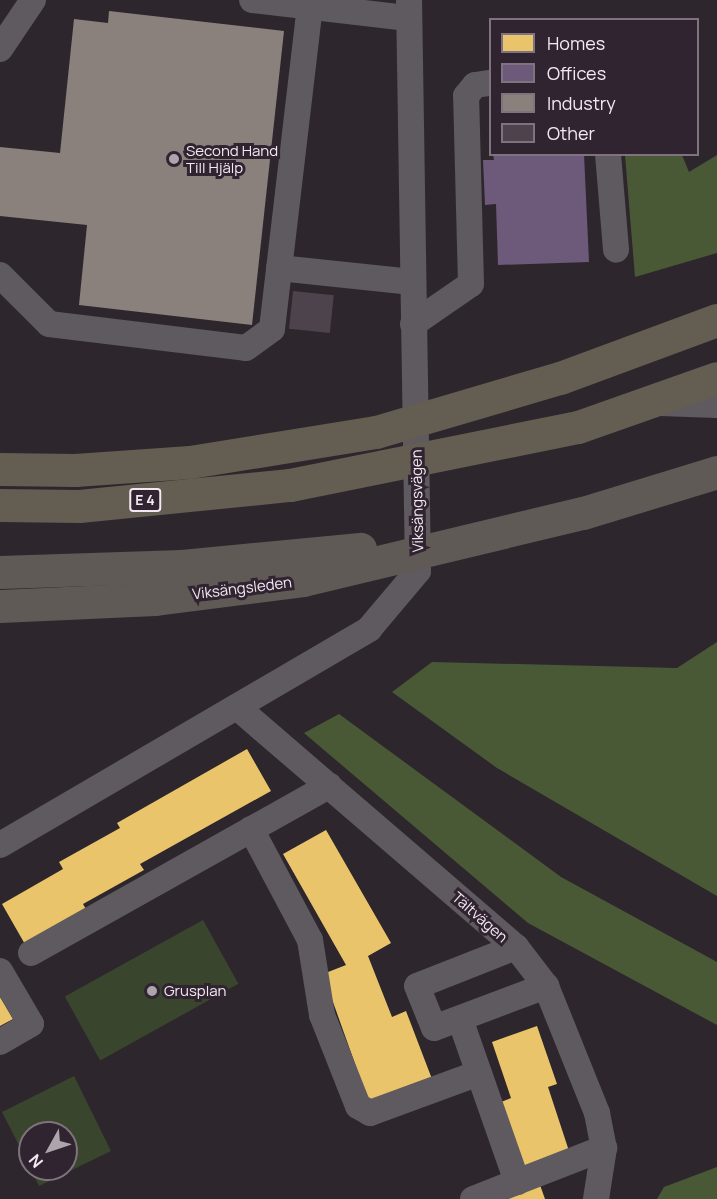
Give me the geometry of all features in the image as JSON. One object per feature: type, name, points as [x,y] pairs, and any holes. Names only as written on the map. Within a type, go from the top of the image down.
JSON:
[{"type":"highway","name":"E 4","points":[[0,469],[75,470],[190,462],[278,450],[376,432],[468,408],[560,378],[717,320]]},
{"type":"highway","name":"E 4","points":[[0,505],[79,506],[290,485],[477,450],[578,427],[717,378]]},
{"type":"main road","name":"Viksängsleden","points":[[0,606],[155,599],[298,568],[479,537],[583,513],[717,472]]},
{"type":"main road","name":"Viksängsleden","points":[[0,572],[182,566],[298,568]]},
{"type":"street","points":[[0,50],[33,0]]},
{"type":"street","points":[[252,0],[310,7],[409,9]]},
{"type":"street","points":[[0,275],[49,324],[246,348],[272,329],[310,7]]},
{"type":"street","name":"Viksängsvägen","points":[[0,845],[238,708],[369,629],[418,571],[409,9]]},
{"type":"street","points":[[413,324],[471,284],[466,96],[475,85],[489,83]]},
{"type":"street","points":[[608,156],[616,250]]},
{"type":"street","points":[[279,268],[412,282]]},
{"type":"street","points":[[651,402],[717,405]]},
{"type":"street","name":"Tältvägen","points":[[238,708],[516,947],[546,986],[597,1113],[604,1148],[596,1199]]},
{"type":"street","points":[[30,953],[329,786]]},
{"type":"street","points":[[251,830],[310,940],[322,1015],[358,1106],[370,1113],[479,1073]]},
{"type":"street","points":[[516,947],[417,986],[434,1028],[546,986]]},
{"type":"street","points":[[0,971],[31,1024],[0,1042]]},
{"type":"street","points":[[460,1019],[518,1182]]},
{"type":"street","points":[[473,1199],[604,1148]]},
{"type":"green space","points":[[717,155],[717,253],[635,277],[625,156],[682,156],[689,172]]},
{"type":"green space","points":[[717,642],[717,896],[497,768],[392,692],[432,662],[677,668]]},
{"type":"green space","points":[[339,714],[561,877],[717,962],[717,1025],[528,923],[304,733]]},
{"type":"green space","name":"Grusplan","points":[[203,920],[238,984],[100,1060],[65,997]]},
{"type":"green space","points":[[74,1076],[111,1151],[78,1167],[78,1121],[18,1121],[18,1143],[2,1112]]},
{"type":"green space","points":[[717,1167],[717,1199],[657,1199],[664,1187]]},
{"type":"green space","points":[[37,1181],[49,1181],[39,1186]]},
{"type":"building: Homes","points":[[247,749],[271,791],[140,864],[144,870],[83,904],[87,911],[26,946],[2,904],[63,869],[59,862],[120,828],[117,823]]},
{"type":"building: Homes","points":[[326,830],[391,943],[368,956],[392,1017],[406,1011],[432,1079],[369,1103],[323,974],[346,965],[283,854]]},
{"type":"building: Homes","points":[[0,997],[13,1019],[0,1026]]},
{"type":"building: Homes","points":[[537,1026],[557,1084],[548,1087],[569,1151],[523,1166],[501,1102],[511,1098],[492,1042]]},
{"type":"building: Homes","points":[[540,1185],[545,1199],[505,1199]]},
{"type":"building: Offices","points":[[493,156],[584,156],[589,262],[498,265],[496,204],[485,205],[483,160],[494,160]]},
{"type":"building: Industry","points":[[109,11],[284,31],[252,325],[79,305],[87,225],[0,216],[0,147],[60,153],[74,19],[108,23]]},
{"type":"building: Other","points":[[293,291],[334,295],[330,333],[289,329]]},
{"type":"place","name":"Second Hand Till Hjälp","points":[[174,159]]},
{"type":"place","name":"Grusplan","points":[[152,991]]}]
